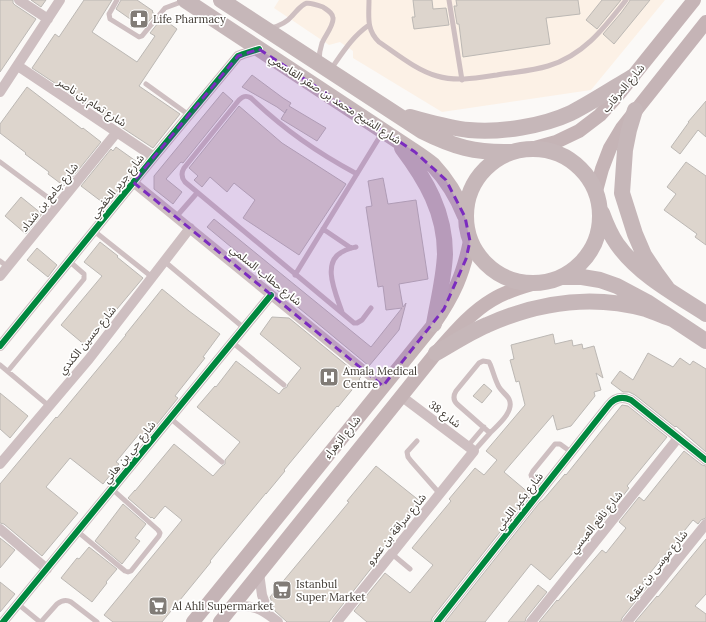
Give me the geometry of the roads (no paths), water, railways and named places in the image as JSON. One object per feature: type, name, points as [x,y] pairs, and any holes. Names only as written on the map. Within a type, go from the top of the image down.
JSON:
[{"type":"main road","name":"شارع الشيخ محمد بن صقر القاسمي","points":[[186,0],[432,164],[446,180],[457,198],[465,217]]},
{"type":"main road","name":"شارع الشيخ محمد بن صقر القاسمي","points":[[221,0],[390,111],[439,140],[476,151],[514,152]]},
{"type":"main road","name":"شارع المرقاب","points":[[530,149],[556,142],[579,131],[600,115],[694,0]]},
{"type":"main road","name":"شارع المرقاب","points":[[596,191],[610,148],[622,128],[706,22]]},
{"type":"main road","points":[[390,111],[436,124],[470,130],[504,130],[538,124],[571,113],[632,77]]},
{"type":"main road","points":[[635,110],[625,150],[622,194],[635,234],[644,254],[667,288]]},
{"type":"main road","points":[[389,135],[424,180],[435,203],[443,228],[445,254],[443,279],[434,324]]},
{"type":"main road","points":[[601,211],[600,227],[596,243],[588,257],[577,268],[563,277],[548,282],[532,284],[516,282],[501,276],[488,267],[477,255],[466,229],[465,217],[471,188],[489,165],[501,157],[514,152],[530,149],[547,150],[576,164],[588,176],[596,191],[601,211],[608,228],[628,258],[641,270],[706,314]]},
{"type":"main road","name":"شارع الزهراء","points":[[193,622],[434,324],[454,293],[461,276],[470,241]]},
{"type":"main road","points":[[563,277],[594,279],[617,286],[647,302],[706,341]]},
{"type":"main road","name":"شارع الزهراء","points":[[220,622],[436,353],[474,312],[492,300],[512,290],[532,284]]},
{"type":"main road","points":[[436,353],[486,325],[539,307],[565,302],[593,301],[620,304],[646,310],[672,319]]},
{"type":"street","points":[[19,0],[48,19]]},
{"type":"street","points":[[0,92],[60,0]]},
{"type":"street","points":[[236,34],[239,46],[238,56],[259,49]]},
{"type":"street","name":"شارع جرير الخفجي","points":[[0,346],[133,182],[238,56]]},
{"type":"street","name":"شارع تمام بن ناصر","points":[[18,66],[154,157]]},
{"type":"street","name":"شارع جامع بن شداد","points":[[0,276],[4,264],[58,205],[117,132]]},
{"type":"street","name":"شارع حطاب السلمي","points":[[133,182],[383,386]]},
{"type":"street","name":"شارع حسين الكندي","points":[[1,460],[88,359],[190,228]]},
{"type":"street","name":"شارع حي بن هاني","points":[[3,622],[271,295]]},
{"type":"street","name":"شارع 38","points":[[401,396],[471,449]]},
{"type":"street","name":"شارع بكير الليثي","points":[[436,622],[611,402],[621,398],[631,400],[678,438]]},
{"type":"street","points":[[678,438],[706,460]]},
{"type":"street","name":"شارع نافع العبسي","points":[[531,622],[678,438]]},
{"type":"street","name":"شارع سراقة بن عمرو","points":[[337,622],[440,494],[471,449]]},
{"type":"street","name":"شارع موسى بن عقبة","points":[[627,622],[706,524]]},
{"type":"street","points":[[0,528],[47,569]]},
{"type":"street","points":[[259,573],[262,594],[269,615]]},
{"type":"street","points":[[231,608],[241,606],[251,607],[260,610],[278,622]]},
{"type":"lane","points":[[117,0],[109,14],[110,19],[139,37],[142,36],[165,8],[186,0]]},
{"type":"lane","points":[[369,0],[369,25],[372,34],[379,42],[426,72],[449,79],[462,80],[533,69],[548,66],[564,60],[578,52],[590,42],[626,0]]},
{"type":"lane","points":[[449,0],[462,80]]},
{"type":"lane","points":[[264,28],[272,28],[280,25],[292,16],[305,1],[316,2],[329,11],[333,18],[333,23],[322,43],[320,50],[324,68]]},
{"type":"lane","points":[[324,68],[360,31],[369,25]]},
{"type":"lane","points":[[146,84],[189,115]]},
{"type":"lane","points":[[357,174],[306,144],[280,124],[251,98],[245,96],[238,100],[182,171],[181,175],[182,179],[197,193],[354,323],[362,320],[371,308]]},
{"type":"lane","points":[[295,275],[357,174],[389,135]]},
{"type":"lane","points":[[0,162],[58,205]]},
{"type":"lane","points":[[176,217],[197,193]]},
{"type":"lane","points":[[323,229],[353,248],[344,250],[335,257],[331,268],[331,278],[342,313]]},
{"type":"lane","points":[[94,231],[152,277]]},
{"type":"lane","points":[[8,371],[84,279],[84,274],[69,261]]},
{"type":"lane","points":[[164,261],[244,328]]},
{"type":"lane","points":[[232,342],[284,385]]},
{"type":"lane","points":[[471,449],[490,433],[508,413],[511,405],[508,396],[504,394],[497,384],[490,364],[486,361],[479,363],[456,391],[454,396],[455,402],[490,433]]},
{"type":"lane","points":[[0,365],[49,406]]},
{"type":"lane","points":[[170,418],[222,462]]},
{"type":"lane","points":[[471,449],[484,427]]},
{"type":"lane","points":[[417,441],[407,452],[408,457],[440,494]]},
{"type":"lane","points":[[543,487],[532,478],[533,471],[555,444],[560,444],[571,452]]},
{"type":"lane","points":[[77,531],[125,571],[131,571],[160,533],[112,489]]},
{"type":"lane","points":[[392,554],[410,569]]},
{"type":"lane","points":[[18,604],[40,622],[57,604],[64,600],[68,600],[97,622]]},
{"type":"place","name":"Life Pharmacy","points":[[139,19]]},
{"type":"place","name":"Amala Medical Centre","points":[[329,377]]},
{"type":"place","name":"Istanbul Super Market","points":[[282,590]]},
{"type":"place","name":"Al Ahli Supermarket","points":[[158,606]]}]
